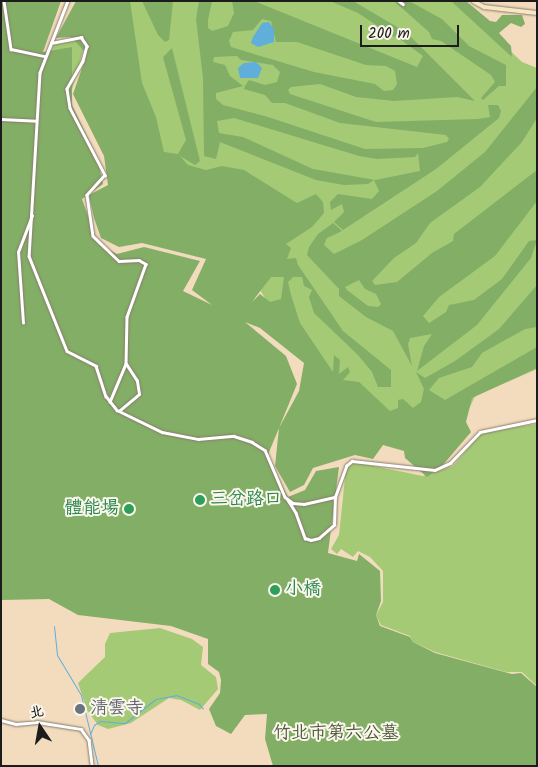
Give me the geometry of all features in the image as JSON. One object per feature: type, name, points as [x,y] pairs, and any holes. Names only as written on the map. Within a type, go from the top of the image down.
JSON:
[{"type":"street","points":[[4,1],[11,49],[45,56]]},
{"type":"street","points":[[68,1],[45,56],[40,73],[40,102],[36,121],[33,215],[29,256],[57,332],[67,351],[96,366],[110,402],[119,411],[162,432],[198,439],[234,436],[252,442],[265,450],[285,497],[296,513],[307,540],[319,538],[334,525],[336,497],[346,466],[352,461],[435,470],[450,463],[480,432],[490,428],[537,420]]},
{"type":"street","points":[[400,1],[403,4]]},
{"type":"street","points":[[473,1],[484,6],[537,13]]},
{"type":"street","points":[[51,43],[81,37],[87,46],[83,61],[67,89],[70,108],[105,175],[87,195],[93,236],[119,261],[139,260],[146,264],[127,317],[126,364],[110,402]]},
{"type":"street","points":[[1,119],[36,121]]},
{"type":"street","points":[[23,323],[18,252],[33,215]]},
{"type":"street","points":[[119,411],[139,394],[137,382],[126,364]]},
{"type":"street","points":[[285,497],[293,503],[304,504],[336,497]]},
{"type":"street","points":[[1,720],[16,724],[37,722],[81,729],[89,740],[92,766]]},
{"type":"green space","name":"竹北市第六公墓","points":[[1,1],[61,1],[43,52],[72,47],[72,105],[97,157],[103,184],[82,199],[98,244],[117,254],[144,247],[200,261],[183,291],[212,305],[192,290],[206,259],[142,243],[119,247],[101,238],[94,218],[89,195],[108,185],[104,156],[73,94],[87,54],[71,37],[56,38],[76,1],[130,1],[142,83],[156,117],[164,152],[178,154],[186,140],[163,57],[172,48],[200,161],[195,165],[180,156],[188,165],[206,170],[222,166],[244,170],[297,203],[316,194],[323,202],[324,213],[312,227],[286,244],[291,248],[287,259],[296,258],[298,265],[343,331],[391,370],[391,387],[378,387],[372,372],[358,355],[314,313],[309,297],[312,290],[304,286],[302,277],[293,277],[288,282],[291,295],[300,323],[333,372],[334,355],[340,360],[339,374],[348,367],[350,372],[343,380],[359,382],[390,411],[398,408],[398,400],[403,399],[413,408],[421,402],[424,389],[416,372],[425,378],[455,361],[499,329],[537,285],[537,327],[525,329],[482,353],[472,367],[439,378],[429,390],[445,400],[537,347],[537,368],[472,398],[466,422],[471,432],[442,466],[427,477],[405,458],[404,451],[383,445],[373,459],[355,455],[313,468],[304,485],[290,492],[275,466],[279,428],[267,457],[288,497],[305,490],[316,471],[339,467],[328,553],[357,561],[359,554],[380,571],[381,601],[376,615],[380,626],[410,637],[413,642],[435,653],[512,674],[521,673],[537,687],[537,766],[273,766],[265,739],[267,714],[245,715],[231,734],[216,726],[209,709],[220,693],[221,680],[219,672],[208,664],[208,639],[171,626],[78,615],[49,599],[1,600]],"holes":[[[271,277],[284,277],[281,299],[270,302],[260,294],[252,302]],[[245,322],[260,328],[304,363],[299,391],[279,428],[297,384],[286,356]]]},
{"type":"green space","points":[[108,1],[457,1],[522,62],[537,68],[537,369],[475,396],[464,420],[385,414],[319,375],[275,316],[258,286],[173,177]]},
{"type":"green space","points":[[142,1],[173,1],[169,40],[165,42],[158,35]]},
{"type":"green space","points":[[199,1],[212,1],[208,28],[212,31],[228,26],[234,13],[232,1],[254,1],[417,67],[423,56],[400,39],[409,35],[475,101],[457,97],[394,101],[356,97],[320,84],[291,87],[288,90],[290,94],[376,122],[478,119],[490,117],[488,105],[498,105],[501,111],[499,118],[436,169],[343,230],[334,222],[344,212],[342,204],[331,210],[330,202],[338,194],[372,199],[379,191],[374,180],[368,184],[344,185],[316,180],[220,142],[216,159],[204,156],[203,78],[196,19]],"holes":[[[262,19],[271,21],[276,42],[297,42],[366,65],[386,66],[395,71],[397,84],[393,90],[384,91],[375,84],[314,72],[231,47],[229,41],[233,32],[253,30]],[[237,56],[241,60],[273,65],[280,72],[277,82],[265,85],[249,80],[244,89],[265,95],[272,103],[285,103],[340,123],[446,135],[449,139],[447,142],[423,148],[365,149],[268,117],[223,105],[216,99],[216,93],[243,86],[230,76],[225,65],[213,62],[214,57]],[[234,118],[359,156],[377,159],[415,157],[418,153],[420,171],[375,180],[313,169],[243,137],[219,133],[217,121]]]},
{"type":"green space","points":[[330,1],[353,1],[404,31],[394,37],[358,13]]},
{"type":"green space","points":[[394,1],[409,1],[442,19],[469,46],[506,65],[506,86],[499,86],[483,100],[481,98],[495,82],[491,75],[441,41],[432,39],[429,32]]},
{"type":"green space","points":[[451,1],[466,1],[490,21],[496,22],[502,15],[522,15],[525,24],[521,27],[511,23],[499,33],[511,46],[512,57]]},
{"type":"green space","points":[[81,39],[84,47],[71,93],[42,82],[54,44]]},
{"type":"green space","points":[[537,87],[537,118],[522,142],[480,187],[430,223],[416,243],[394,258],[372,281],[375,285],[397,282],[432,253],[453,241],[454,234],[537,170],[537,201],[495,256],[439,297],[423,316],[429,323],[446,312],[449,305],[474,300],[502,279],[529,241],[537,240],[531,258],[477,325],[417,371],[424,346],[432,334],[410,338],[408,344],[412,366],[393,331],[366,317],[339,296],[339,289],[307,255],[309,247],[318,234],[333,223],[342,231],[327,238],[324,245],[334,254],[362,240],[437,191],[485,152]],"holes":[[[359,280],[365,289],[376,294],[381,304],[378,307],[368,306],[345,287]]]},
{"type":"green space","points":[[537,424],[537,686],[522,672],[506,672],[435,652],[413,642],[410,636],[381,625],[376,615],[383,602],[383,571],[370,557],[358,551],[353,557],[341,549],[337,554],[331,549],[339,535],[346,468],[354,462],[423,476],[453,466],[482,432]]},
{"type":"green space","points":[[160,628],[192,639],[203,647],[201,665],[216,677],[218,689],[200,710],[181,700],[169,698],[131,723],[108,729],[98,725],[87,710],[78,683],[105,657],[105,644],[110,633]]},
{"type":"water","points":[[269,22],[274,29],[274,42],[258,47],[251,43],[262,23]]},
{"type":"water","points":[[256,62],[262,68],[258,78],[240,78],[238,68],[244,63]]},
{"type":"waterway","points":[[54,626],[57,655],[81,695],[98,766]]},
{"type":"waterway","points":[[90,734],[94,725],[100,721],[125,723],[156,699],[176,695],[199,704],[203,709]]},
{"type":"place","name":"三岔路口","points":[[200,500]]},
{"type":"place","name":"體能場","points":[[129,509]]},
{"type":"place","name":"小橋","points":[[275,590]]},
{"type":"place","name":"清雲寺","points":[[80,709]]}]
